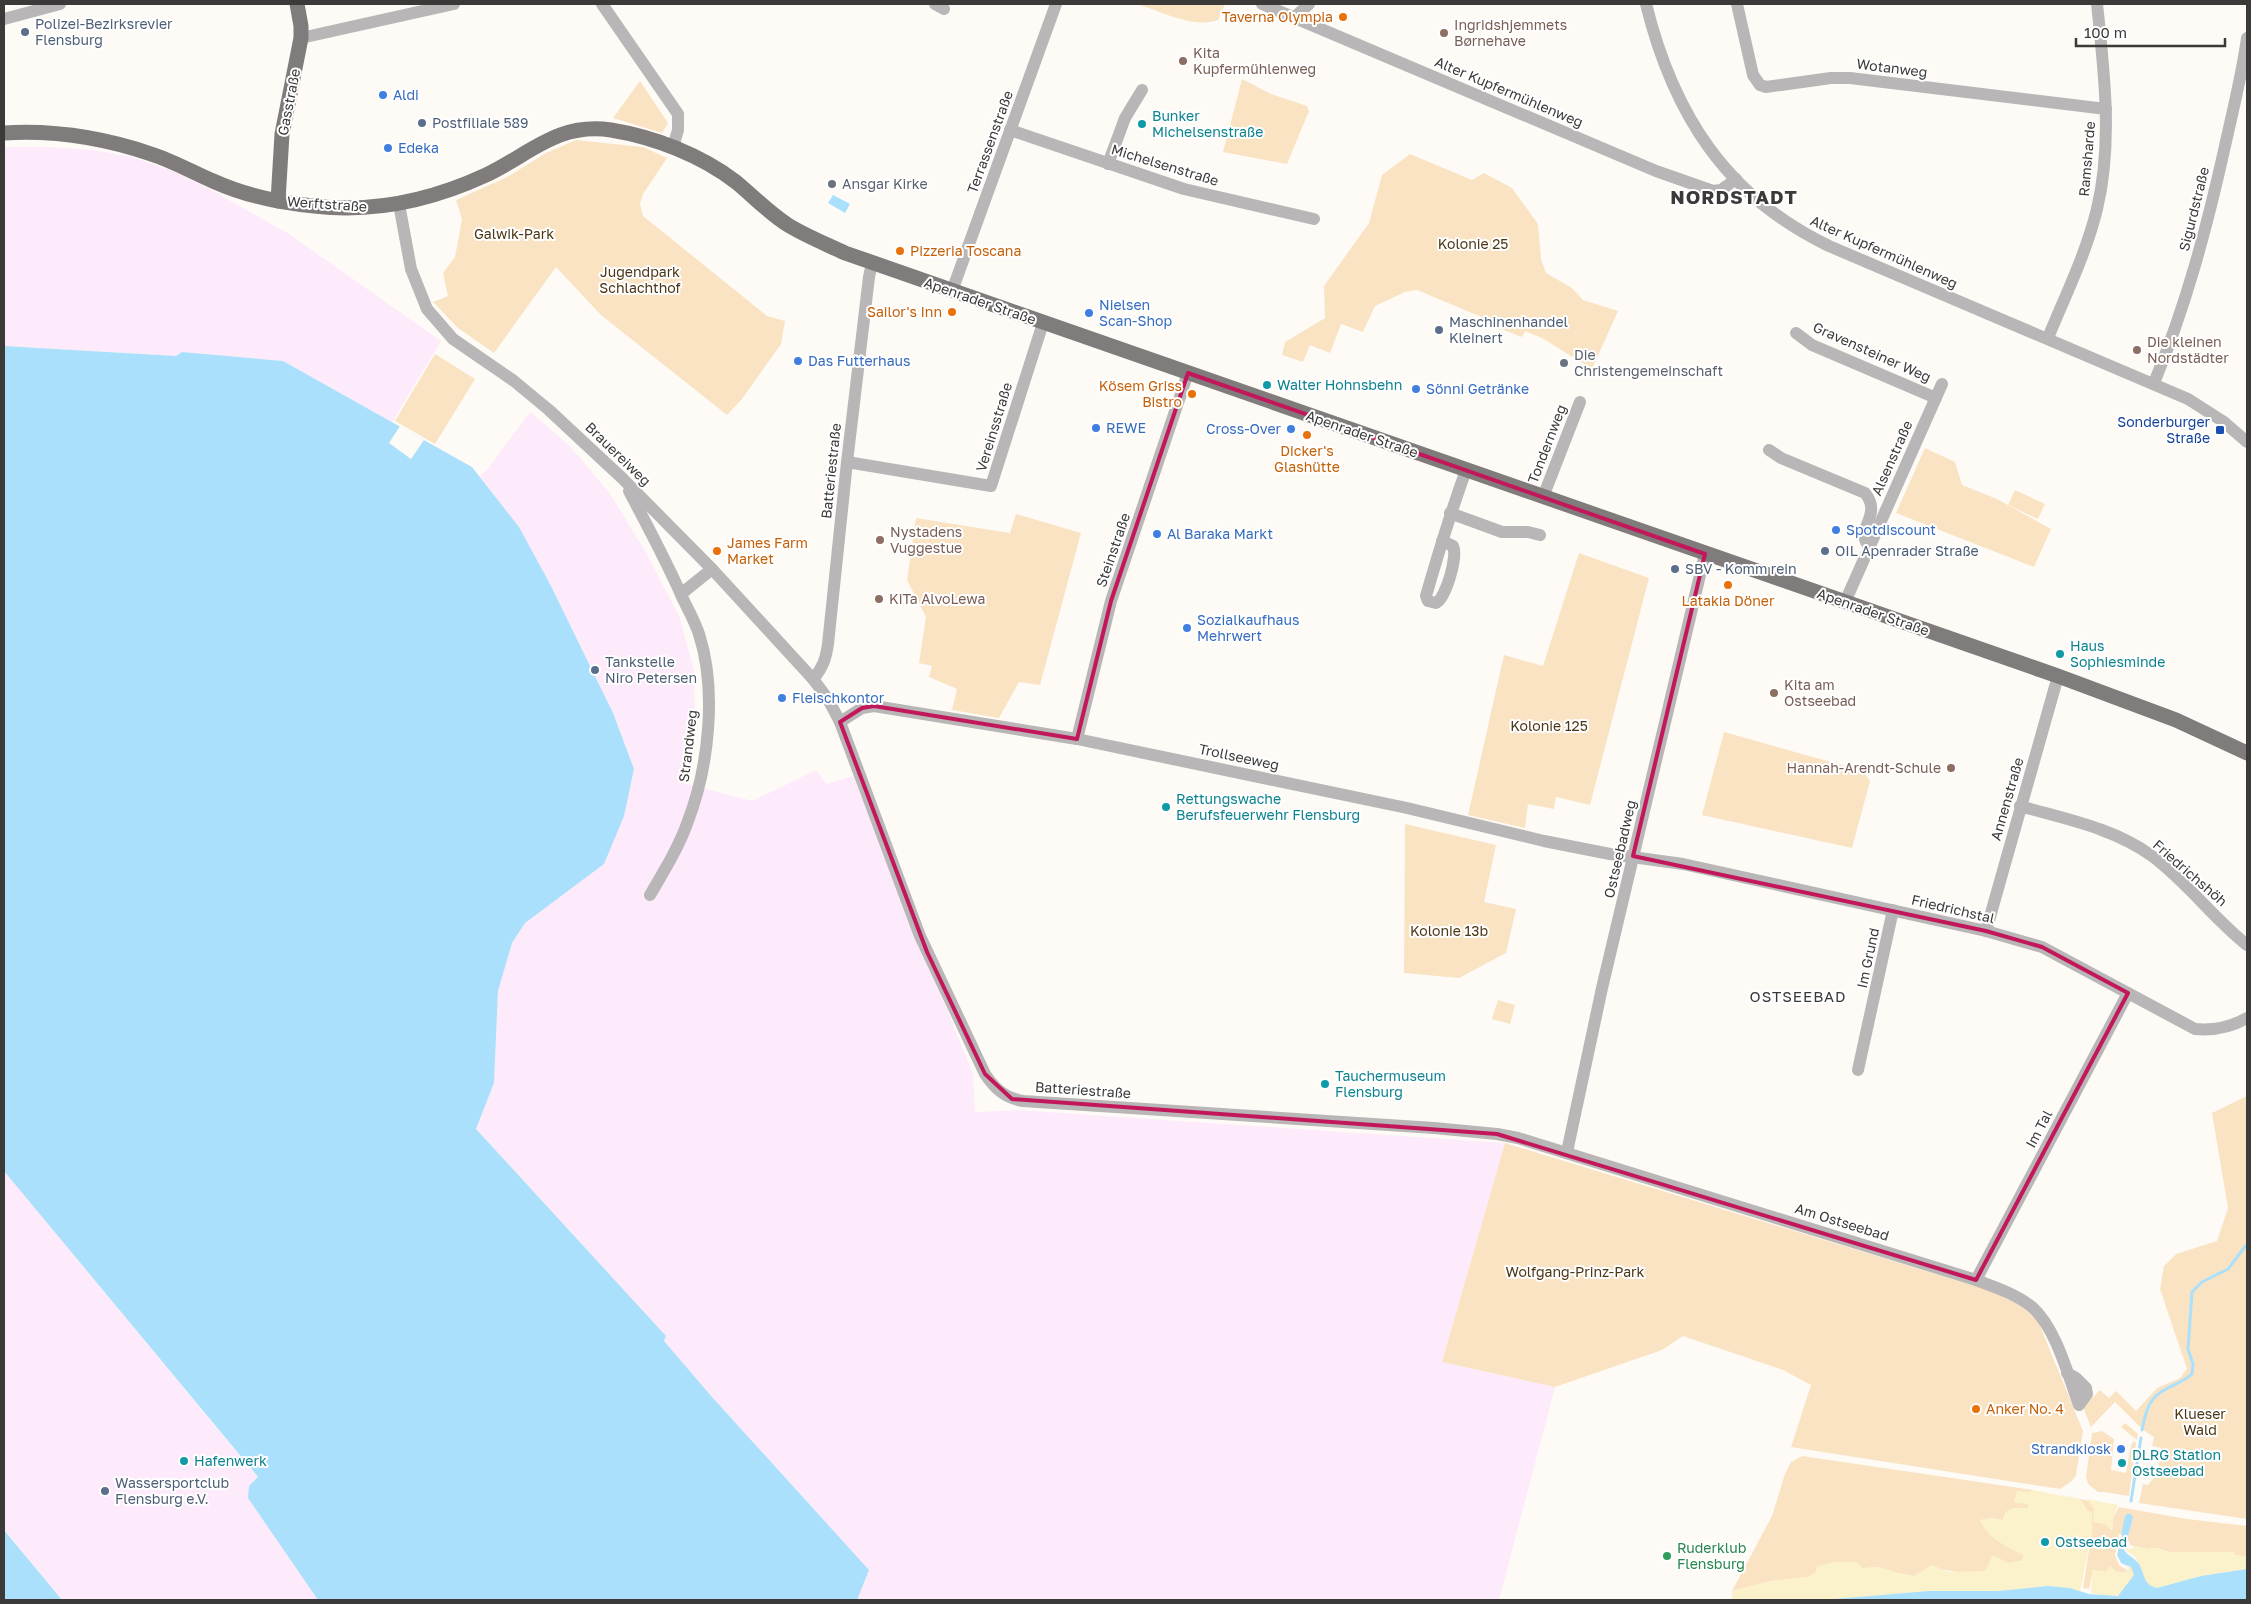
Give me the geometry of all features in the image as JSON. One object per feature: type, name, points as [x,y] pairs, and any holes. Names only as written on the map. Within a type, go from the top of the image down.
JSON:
[{"type":"main road","name":"Gasstraße","points":[[278,201],[282,134],[301,38],[302,26],[297,4]]},
{"type":"main road","name":"Werftstraße","points":[[4,134],[44,133],[109,142],[182,166],[214,182],[278,201],[340,208],[369,208],[399,204],[432,194],[488,174],[549,138],[570,133],[610,130],[673,147]]},
{"type":"main road","name":"Apenrader Straße","points":[[673,147],[700,159],[733,180],[787,224],[845,253],[2058,676],[2176,720],[2220,739],[2247,754]]},
{"type":"street","points":[[4,20],[60,4]]},
{"type":"street","points":[[301,38],[454,4]]},
{"type":"street","points":[[602,4],[678,114],[678,130],[673,147]]},
{"type":"street","name":"Terrassenstraße","points":[[952,291],[1056,4]]},
{"type":"street","name":"Alter Kupfermühlenweg","points":[[1262,4],[1656,171],[1691,184],[1712,190],[1721,190],[1736,179],[1774,213],[1805,234],[2154,383],[2209,411],[2247,442]]},
{"type":"street","points":[[1295,18],[1309,4]]},
{"type":"street","points":[[1646,4],[1663,63],[1682,106],[1710,149],[1736,179]]},
{"type":"street","name":"Wotanweg","points":[[1737,4],[1753,75],[1760,85],[1766,87],[1831,78],[1850,78],[2106,108]]},
{"type":"street","name":"Ramsharde","points":[[2048,338],[2086,246],[2102,183],[2106,108],[2097,4]]},
{"type":"street","name":"Sigurdstraße","points":[[2154,383],[2172,339],[2192,281],[2213,201],[2247,38]]},
{"type":"street","points":[[1108,164],[1125,118],[1142,90]]},
{"type":"street","name":"Michelsenstraße","points":[[1010,130],[1184,189],[1314,219]]},
{"type":"street","name":"Brauereiweg","points":[[399,204],[411,269],[427,309],[453,339],[514,381],[549,410],[622,478],[712,569],[813,679],[828,699],[840,722]]},
{"type":"street","name":"Batteriestraße","points":[[813,679],[821,670],[827,652],[847,462],[872,263]]},
{"type":"street","name":"Vereinsstraße","points":[[847,462],[991,486],[1043,322]]},
{"type":"street","name":"Gravensteiner Weg","points":[[1796,333],[1812,345],[1936,398]]},
{"type":"street","name":"Steinstraße","points":[[1077,739],[1104,626],[1188,373]]},
{"type":"street","name":"Alsenstraße","points":[[1845,602],[1942,384]]},
{"type":"street","name":"Tondernweg","points":[[1543,497],[1580,402]]},
{"type":"street","name":"Alsenstraße","points":[[1768,450],[1781,458],[1865,493],[1870,499],[1872,511],[1864,539],[1871,544]]},
{"type":"street","points":[[1442,540],[1466,470]]},
{"type":"street","name":"Strandweg","points":[[622,478],[681,594],[699,634],[705,664],[708,724],[697,793],[688,822],[668,864],[650,895]]},
{"type":"street","points":[[1450,514],[1502,532],[1528,532],[1540,535]]},
{"type":"street","name":"Ostseebadweg","points":[[1567,1152],[1602,988],[1705,554]]},
{"type":"street","points":[[681,594],[712,569]]},
{"type":"street","name":"Annenstraße","points":[[1986,931],[2058,676]]},
{"type":"street","name":"Trollseeweg","points":[[840,722],[862,708],[874,706],[1077,739],[1407,808],[1544,841],[1610,854],[1633,856]]},
{"type":"street","name":"Batteriestraße","points":[[840,722],[927,952],[985,1074],[1002,1094],[1023,1102],[1497,1134],[1567,1152]]},
{"type":"street","name":"Friedrichshöh","points":[[2020,806],[2101,830],[2151,856],[2247,945]]},
{"type":"street","name":"Friedrichstal","points":[[1633,856],[1683,864],[1893,910],[1986,931],[2042,947],[2196,1029],[2218,1029],[2235,1025],[2247,1018]]},
{"type":"street","name":"Im Grund","points":[[1858,1070],[1893,910]]},
{"type":"street","name":"Im Tal","points":[[1976,1280],[2128,993]]},
{"type":"street","name":"Am Ostseebad","points":[[1567,1152],[1976,1280],[2012,1294],[2031,1307],[2043,1319],[2067,1373]]},
{"type":"highlighted area","points":[[1188,373],[1705,554],[1633,856],[1986,931],[2042,947],[2128,993],[1976,1280],[1497,1134],[1012,1099],[985,1074],[927,952],[840,722],[862,708],[874,706],[1077,739],[1111,601]]},
{"type":"shaded area","points":[[4,147],[49,147],[93,150],[132,157],[173,171],[206,187],[289,234],[441,341],[392,422],[283,361],[182,352],[176,356],[4,346]]},
{"type":"shaded area","points":[[530,412],[570,446],[608,491],[644,549],[679,616],[694,670],[695,723],[684,783],[752,801],[816,770],[826,784],[853,776],[973,1074],[975,1112],[1018,1110],[1505,1143],[1442,1362],[1555,1387],[1499,1600],[857,1600],[869,1570],[712,1397],[664,1341],[666,1336],[476,1129],[494,1083],[498,991],[512,943],[525,923],[604,864],[632,782],[634,769],[613,713],[550,584],[519,528],[480,476],[487,470]]},
{"type":"shaded area","points":[[4,1171],[258,1478],[248,1498],[318,1600],[62,1600],[4,1529]]},
{"type":"green space","points":[[1137,4],[1225,4],[1218,20],[1198,22],[1187,21]]},
{"type":"green space","points":[[1242,79],[1271,94],[1307,106],[1309,111],[1287,164],[1223,152]]},
{"type":"green space","points":[[640,81],[668,123],[662,133],[613,118]]},
{"type":"green space","points":[[576,140],[643,147],[667,158],[643,194],[640,204],[643,216],[767,316],[785,321],[781,344],[742,399],[727,415],[601,315],[556,267],[494,353],[458,328],[433,302],[448,296],[443,273],[455,257],[462,219],[456,200],[507,177],[546,153]]},
{"type":"green space","name":"Kolonie 25","points":[[1410,154],[1472,180],[1484,173],[1512,188],[1538,224],[1541,259],[1546,273],[1572,288],[1583,300],[1618,311],[1592,369],[1542,338],[1525,331],[1522,337],[1488,324],[1484,318],[1417,290],[1405,292],[1375,306],[1363,332],[1341,324],[1330,353],[1310,345],[1303,362],[1282,355],[1285,342],[1325,318],[1324,286],[1369,223],[1382,175]]},
{"type":"green space","points":[[435,354],[475,379],[435,444],[395,421]]},
{"type":"green space","points":[[1925,448],[1955,462],[1962,485],[1997,499],[2051,529],[2034,567],[1896,513]]},
{"type":"green space","points":[[2015,490],[2045,504],[2038,519],[2008,505]]},
{"type":"green space","points":[[1016,514],[1081,533],[1040,685],[1019,682],[999,718],[952,710],[957,689],[929,677],[932,666],[919,663],[926,617],[907,580],[916,518],[1010,533]]},
{"type":"green space","name":"Kolonie 125","points":[[1579,553],[1649,578],[1590,805],[1556,797],[1554,809],[1528,804],[1525,828],[1468,815],[1504,655],[1543,666]]},
{"type":"green space","points":[[1724,732],[1863,771],[1870,781],[1852,848],[1702,815]]},
{"type":"green space","name":"Kolonie 13b","points":[[1405,824],[1496,845],[1484,902],[1516,909],[1506,953],[1459,978],[1404,973]]},
{"type":"green space","points":[[1498,1000],[1515,1005],[1510,1024],[1492,1019]]},
{"type":"green space","name":"Klueser Wald","points":[[2247,1096],[2247,1519],[2139,1503],[2143,1484],[2148,1485],[2157,1474],[2161,1448],[2152,1446],[2154,1437],[2142,1429],[2115,1402],[2091,1427],[2083,1407],[2100,1390],[2109,1398],[2116,1391],[2136,1411],[2157,1388],[2180,1378],[2187,1369],[2160,1289],[2164,1266],[2176,1254],[2217,1241],[2228,1208],[2212,1113]]},
{"type":"green space","name":"Wolfgang-Prinz-Park","points":[[1505,1143],[1998,1293],[2022,1307],[2038,1321],[2083,1431],[2076,1475],[2072,1481],[2060,1489],[1791,1447],[1811,1385],[1783,1370],[1683,1336],[1662,1350],[1555,1387],[1442,1362]]},
{"type":"green space","points":[[2125,1423],[2138,1434],[2137,1440],[2121,1427]]},
{"type":"green space","points":[[2102,1431],[2114,1439],[2111,1470],[2126,1473],[2131,1445],[2134,1441],[2136,1443],[2129,1496],[2098,1492],[2088,1484],[2086,1477],[2092,1433]]},
{"type":"green space","points":[[1802,1456],[2033,1490],[2015,1502],[2029,1504],[2028,1508],[2013,1509],[2006,1512],[2003,1520],[1989,1518],[2009,1548],[2024,1555],[2022,1561],[1966,1573],[1932,1566],[1914,1576],[1879,1567],[1816,1572],[1809,1577],[1772,1581],[1732,1591],[1772,1516],[1785,1474],[1791,1462]]},
{"type":"green space","points":[[2052,1493],[2090,1501],[2094,1509],[2112,1530],[2113,1517],[2119,1507],[2187,1519],[2247,1526],[2247,1557],[2235,1555],[2233,1552],[2168,1552],[2157,1548],[2148,1549],[2130,1545],[2130,1542],[2126,1541],[2133,1518],[2125,1516],[2121,1563],[2128,1567],[2126,1572],[2117,1572],[2110,1566],[2106,1572],[2093,1570],[2089,1589],[2083,1588],[2092,1531],[2092,1512],[2087,1511],[2081,1500]]},
{"type":"sand","name":"Ostseebad","points":[[2033,1490],[2081,1500],[2087,1511],[2092,1512],[2092,1531],[2080,1592],[2070,1588],[2048,1586],[1998,1591],[1928,1591],[1823,1600],[1732,1600],[1732,1591],[1772,1581],[1809,1577],[1816,1572],[1817,1566],[1835,1562],[1856,1562],[1863,1568],[1879,1567],[1914,1576],[1932,1565],[1949,1572],[1985,1571],[1993,1555],[2008,1563],[2022,1561],[2024,1555],[1992,1537],[1980,1520],[1989,1518],[2003,1520],[2006,1512],[2013,1508],[2028,1508],[2029,1504],[2014,1502],[2017,1491],[2029,1492]]},
{"type":"sand","points":[[2087,1499],[2118,1505],[2113,1517],[2112,1531],[2105,1524],[2093,1522],[2094,1509]]},
{"type":"sand","points":[[2134,1546],[2148,1549],[2157,1548],[2168,1552],[2233,1552],[2235,1555],[2247,1557],[2247,1569],[2201,1576],[2157,1588],[2126,1587],[2123,1592],[2115,1596],[2091,1593],[2092,1570],[2106,1572],[2110,1566],[2115,1571],[2121,1573],[2126,1572],[2128,1567],[2140,1567],[2136,1558],[2126,1550],[2127,1548],[2132,1549]]},
{"type":"water","points":[[833,195],[850,204],[845,213],[828,203]]},
{"type":"water","points":[[4,346],[176,356],[182,352],[283,361],[472,467],[519,527],[550,584],[613,713],[634,769],[624,816],[604,864],[525,923],[512,943],[498,991],[494,1083],[476,1129],[666,1336],[664,1341],[712,1397],[869,1570],[857,1600],[318,1600],[248,1498],[249,1486],[258,1477],[4,1171]]},
{"type":"water","points":[[2127,1514],[2131,1514],[2133,1518],[2124,1550],[2136,1560],[2145,1579],[2152,1587],[2157,1588],[2201,1576],[2247,1569],[2247,1600],[1823,1600],[1928,1591],[1998,1591],[2048,1586],[2070,1588],[2089,1594],[2118,1596],[2134,1575],[2131,1567],[2120,1563],[2117,1555]]},
{"type":"water","points":[[4,1530],[62,1600],[4,1600]]},
{"type":"pier","points":[[400,426],[424,440],[411,459],[389,443]]},
{"type":"pier","points":[[2119,1534],[2122,1535],[2117,1555],[2121,1563],[2128,1567],[2127,1570],[2119,1565],[2115,1555]]},
{"type":"waterway","points":[[2142,1430],[2146,1413],[2153,1399],[2161,1392],[2192,1374],[2193,1364],[2188,1349],[2192,1292],[2202,1282],[2228,1269],[2247,1244]]},
{"type":"waterway","points":[[2131,1501],[2141,1438]]},
{"type":"place","name":"Taverna Olympia","points":[[1343,17]]},
{"type":"place","name":"Polizei-Bezirksrevier Flensburg","points":[[25,32]]},
{"type":"place","name":"Ingridshjemmets Børnehave","points":[[1444,33]]},
{"type":"place","name":"Kita Kupfermühlenweg","points":[[1183,61]]},
{"type":"place","name":"Aldi","points":[[383,95]]},
{"type":"place","name":"Postfiliale 589","points":[[422,123]]},
{"type":"place","name":"Bunker Michelsenstraße","points":[[1142,124]]},
{"type":"place","name":"Edeka","points":[[388,148]]},
{"type":"place","name":"Ansgar Kirke","points":[[832,184]]},
{"type":"place","name":"Pizzeria Toscana","points":[[900,251]]},
{"type":"place","name":"Sailor's Inn","points":[[952,312]]},
{"type":"place","name":"Nielsen Scan-Shop","points":[[1089,313]]},
{"type":"place","name":"Maschinenhandel Kleinert","points":[[1439,330]]},
{"type":"place","name":"Die kleinen Nordstädter","points":[[2137,350]]},
{"type":"place","name":"Das Futterhaus","points":[[798,361]]},
{"type":"place","name":"Die Christengemeinschaft","points":[[1564,363]]},
{"type":"place","name":"Walter Hohnsbehn","points":[[1267,385]]},
{"type":"place","name":"Sönni Getränke","points":[[1416,389]]},
{"type":"place","name":"Kösem Griss Bistro","points":[[1192,394]]},
{"type":"place","name":"REWE","points":[[1096,428]]},
{"type":"place","name":"Cross-Over","points":[[1291,429]]},
{"type":"place","name":"Sonderburger Straße","points":[[2220,430]]},
{"type":"place","name":"Dicker's Glashütte","points":[[1307,435]]},
{"type":"place","name":"Spotdiscount","points":[[1836,530]]},
{"type":"place","name":"Al Baraka Markt","points":[[1157,534]]},
{"type":"place","name":"Nystadens Vuggestue","points":[[880,540]]},
{"type":"place","name":"James Farm Market","points":[[717,551]]},
{"type":"place","name":"OIL Apenrader Straße","points":[[1825,551]]},
{"type":"place","name":"SBV - Komm rein","points":[[1675,569]]},
{"type":"place","name":"Latakia Döner","points":[[1728,585]]},
{"type":"place","name":"KiTa AlvoLewa","points":[[879,599]]},
{"type":"place","name":"Sozialkaufhaus Mehrwert","points":[[1187,628]]},
{"type":"place","name":"Haus Sophiesminde","points":[[2060,654]]},
{"type":"place","name":"Tankstelle Niro Petersen","points":[[595,670]]},
{"type":"place","name":"Kita am Ostseebad","points":[[1774,693]]},
{"type":"place","name":"Fleischkontor","points":[[782,698]]},
{"type":"place","name":"Hannah-Arendt-Schule","points":[[1951,768]]},
{"type":"place","name":"Rettungswache Berufsfeuerwehr Flensburg","points":[[1166,807]]},
{"type":"place","name":"Tauchermuseum Flensburg","points":[[1325,1084]]},
{"type":"place","name":"Anker No. 4","points":[[1976,1409]]},
{"type":"place","name":"Strandkiosk","points":[[2121,1449]]},
{"type":"place","name":"Hafenwerk","points":[[184,1461]]},
{"type":"place","name":"DLRG Station Ostseebad","points":[[2122,1463]]},
{"type":"place","name":"Wassersportclub Flensburg e.V.","points":[[105,1491]]},
{"type":"place","name":"Ostseebad","points":[[2045,1542]]},
{"type":"place","name":"Ruderklub Flensburg","points":[[1667,1556]]},
{"type":"district","name":"NORDSTADT","points":[[1734,197]]},
{"type":"district","name":"OSTSEEBAD","points":[[1798,997]]},
{"type":"park label","name":"Galwik-Park","points":[[514,234]]},
{"type":"park label","name":"Jugendpark Schlachthof","points":[[640,280]]}]
